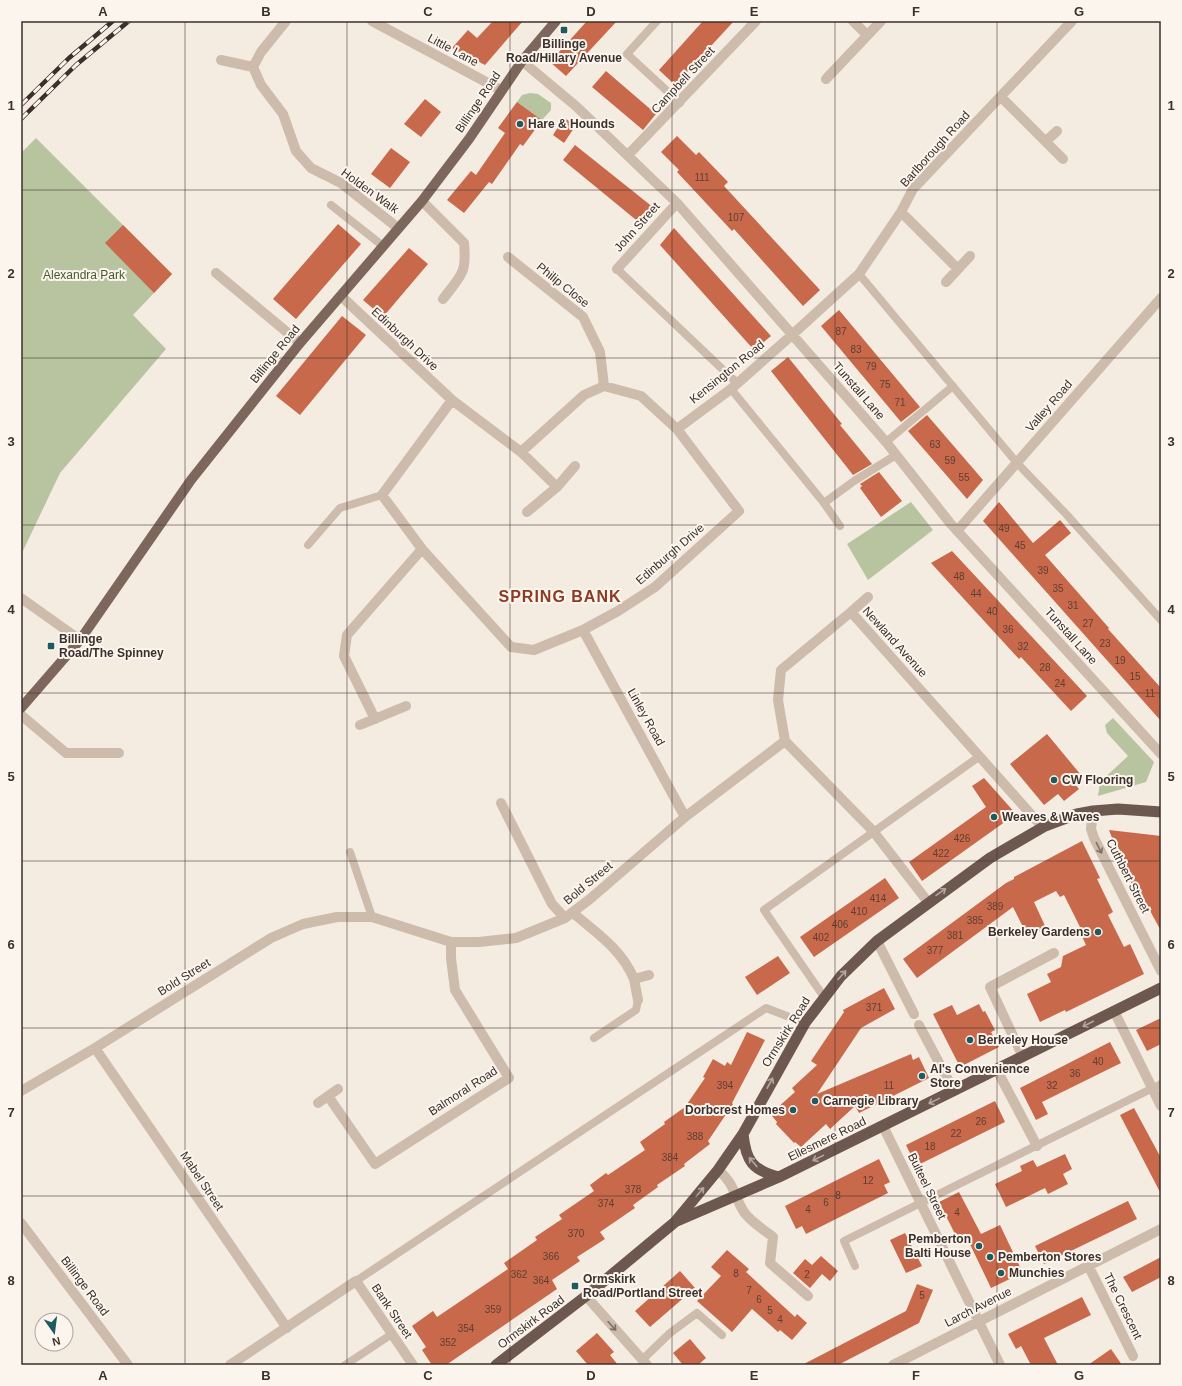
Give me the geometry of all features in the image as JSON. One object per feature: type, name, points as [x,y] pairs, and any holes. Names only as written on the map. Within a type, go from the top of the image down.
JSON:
[{"type":"highway","name":"Ormskirk Road","points":[[496,1365],[586,1296],[675,1222],[718,1170],[743,1134],[805,1023],[841,976],[877,941],[928,902],[990,858],[1045,826],[1077,814],[1093,811],[1118,809],[1161,812]]},
{"type":"highway","name":"Ellesmere Road","points":[[675,1222],[738,1196],[884,1126],[1161,988]]},
{"type":"highway","points":[[743,1134],[745,1151],[751,1163],[763,1172],[779,1176]]},
{"type":"main road","name":"Billinge Road","points":[[21,708],[80,640],[191,480],[300,343],[422,201],[469,139],[522,61],[556,21]]},
{"type":"street","points":[[221,60],[253,67],[261,52],[286,21]]},
{"type":"street","name":"Little Lane","points":[[372,21],[501,90]]},
{"type":"street","points":[[854,21],[867,35]]},
{"type":"street","points":[[826,79],[881,21]]},
{"type":"street","name":"Barlborough Road","points":[[793,334],[858,274],[901,212],[913,189],[1072,21]]},
{"type":"street","name":"Campbell Street","points":[[628,155],[680,103],[752,22]]},
{"type":"street","name":"Tunstall Lane","points":[[522,61],[577,107],[677,203],[886,442],[957,531],[1161,754]]},
{"type":"street","name":"Holden Walk","points":[[253,67],[261,85],[283,114],[296,152],[311,168],[341,183],[398,228]]},
{"type":"street","points":[[1001,97],[1063,159]]},
{"type":"street","points":[[1046,141],[1057,131]]},
{"type":"street","points":[[422,201],[464,243],[466,258],[463,272],[442,299]]},
{"type":"street","name":"John Street","points":[[617,269],[677,203]]},
{"type":"street","points":[[901,212],[958,269]]},
{"type":"street","points":[[946,282],[970,256]]},
{"type":"street","name":"Philip Close","points":[[508,257],[583,317],[600,352],[604,386]]},
{"type":"street","points":[[216,273],[300,343]]},
{"type":"street","name":"Edinburgh Drive","points":[[341,296],[452,400],[521,452],[557,487]]},
{"type":"street","name":"Valley Road","points":[[957,531],[1161,298]]},
{"type":"street","name":"Kensington Road","points":[[677,429],[734,386],[793,334]]},
{"type":"street","points":[[521,452],[584,395],[604,386]]},
{"type":"street","name":"Edinburgh Drive","points":[[382,495],[422,549],[511,647],[534,650],[583,630],[618,611],[655,587],[739,511],[677,429],[641,396],[604,386]]},
{"type":"street","points":[[382,495],[452,400]]},
{"type":"street","points":[[527,512],[557,487],[575,466]]},
{"type":"street","points":[[375,719],[344,656],[347,635],[422,549]]},
{"type":"street","points":[[852,612],[868,597]]},
{"type":"street","points":[[21,598],[80,640]]},
{"type":"street","name":"Newland Avenue","points":[[785,741],[778,700],[781,670],[852,612],[1036,820],[1045,826]]},
{"type":"street","name":"Linley Road","points":[[583,630],[686,817]]},
{"type":"street","points":[[360,725],[406,706]]},
{"type":"street","points":[[21,715],[66,753],[119,753]]},
{"type":"street","points":[[785,741],[873,831],[928,902]]},
{"type":"street","name":"Bold Street","points":[[21,1091],[95,1048],[271,938],[303,924],[331,918],[372,917],[451,942],[479,942],[516,938],[569,915],[686,817],[785,741]]},
{"type":"street","points":[[501,803],[552,904],[615,948],[629,968],[634,979],[638,1000]]},
{"type":"street","name":"Cuthbert Street","points":[[1093,811],[1091,828],[1094,838],[1161,972]]},
{"type":"street","points":[[877,941],[914,1014]]},
{"type":"street","name":"Balmoral Road","points":[[328,1096],[375,1164],[509,1078],[455,990],[451,958],[451,942]]},
{"type":"street","points":[[1023,1057],[990,987],[1054,952]]},
{"type":"street","points":[[634,979],[649,975]]},
{"type":"street","points":[[1114,1011],[1157,1087],[1161,1106]]},
{"type":"street","points":[[919,1025],[954,1091]]},
{"type":"street","name":"Mabel Street","points":[[95,1048],[287,1328]]},
{"type":"street","points":[[997,1070],[1036,1146]]},
{"type":"street","points":[[318,1103],[338,1090]]},
{"type":"street","name":"Bulteel Street","points":[[884,1126],[1000,1365]]},
{"type":"street","points":[[718,1170],[727,1178],[738,1196],[744,1213],[773,1237],[770,1263],[808,1296]]},
{"type":"street","name":"Billinge Road","points":[[21,1223],[128,1365]]},
{"type":"street","name":"Larch Avenue","points":[[893,1365],[1089,1267],[1161,1229]]},
{"type":"street","name":"The Crescent","points":[[1089,1267],[1133,1356]]},
{"type":"street","name":"Bank Street","points":[[230,1365],[356,1281],[413,1365]]},
{"type":"street","points":[[586,1296],[645,1362]]},
{"type":"lane","points":[[657,21],[626,54],[680,103]]},
{"type":"lane","points":[[331,205],[383,246]]},
{"type":"lane","points":[[617,269],[734,386],[840,526]]},
{"type":"lane","points":[[858,274],[1017,463],[1066,514],[1161,620]]},
{"type":"lane","points":[[886,442],[953,386]]},
{"type":"lane","points":[[824,503],[854,481],[896,455]]},
{"type":"lane","points":[[308,545],[340,508],[382,495]]},
{"type":"lane","points":[[824,997],[764,910],[980,756]]},
{"type":"lane","points":[[350,852],[372,917]]},
{"type":"lane","points":[[594,1038],[636,1010],[638,1000]]},
{"type":"lane","points":[[356,1281],[766,1008],[805,1023]]},
{"type":"lane","points":[[855,1266],[844,1241],[1157,1087]]},
{"type":"lane","points":[[645,1362],[670,1333],[697,1313],[722,1335]]},
{"type":"lane","points":[[345,1365],[392,1334]]},
{"type":"green space","points":[[530,93],[538,94],[551,103],[551,110],[542,120],[517,102],[522,95]]},
{"type":"green space","name":"Alexandra Park","points":[[36,138],[172,274],[133,315],[166,349],[60,473],[21,555],[21,153]]},
{"type":"green space","points":[[911,502],[933,530],[868,580],[847,544]]},
{"type":"green space","points":[[1113,718],[1154,762],[1146,782],[1098,796],[1100,782],[1128,756],[1107,733],[1105,725]]},
{"type":"building","points":[[493,21],[523,21],[485,65],[452,48],[468,30],[477,38]]},
{"type":"building","points":[[587,21],[617,21],[566,76],[550,62]]},
{"type":"building","points":[[703,21],[734,21],[675,85],[659,70]]},
{"type":"building","points":[[606,71],[656,114],[643,130],[592,87]]},
{"type":"building","points":[[425,99],[441,112],[421,137],[404,124]]},
{"type":"building","points":[[517,102],[542,120],[523,146],[520,144],[492,184],[489,182],[464,213],[447,200],[471,171],[476,175],[505,133],[498,128]]},
{"type":"building","points":[[564,118],[576,125],[564,143],[553,135]]},
{"type":"building","points":[[677,136],[696,155],[699,152],[728,182],[724,186],[820,290],[803,306],[734,229],[732,231],[677,172],[679,170],[661,152]]},
{"type":"building","points":[[575,145],[654,208],[641,224],[563,160]]},
{"type":"building","points":[[391,148],[410,162],[390,188],[371,174]]},
{"type":"building","points":[[338,224],[361,244],[296,319],[273,299]]},
{"type":"building","points":[[123,225],[172,274],[154,293],[105,243]]},
{"type":"building","points":[[674,228],[771,336],[754,350],[660,245]]},
{"type":"building","points":[[409,248],[428,264],[383,317],[363,300]]},
{"type":"building","points":[[839,310],[920,407],[901,422],[821,326]]},
{"type":"building","points":[[342,316],[366,335],[300,415],[276,396]]},
{"type":"building","points":[[788,357],[872,464],[853,475],[771,371]]},
{"type":"building","points":[[927,415],[983,480],[967,499],[908,431]]},
{"type":"building","points":[[879,472],[902,501],[881,517],[860,488],[862,486],[860,484]]},
{"type":"building","points":[[999,502],[1033,543],[1060,520],[1071,533],[1045,555],[1161,688],[1161,721],[983,521]]},
{"type":"building","points":[[952,551],[1087,696],[1071,711],[1021,657],[1019,659],[931,563]]},
{"type":"building","points":[[1047,734],[1081,775],[1073,782],[1079,789],[1064,801],[1058,794],[1044,805],[1010,764]]},
{"type":"building","points":[[984,778],[1016,814],[922,881],[909,862],[986,807],[972,786]]},
{"type":"building","points":[[1109,830],[1161,836],[1161,931],[1141,894],[1138,896],[1124,869]]},
{"type":"building","name":"Berkeley Gardens","points":[[1082,841],[1100,878],[1097,879],[1113,912],[1108,915],[1124,947],[1130,944],[1144,974],[1066,1012],[1065,1010],[1040,1022],[1027,994],[1051,982],[1047,974],[1061,967],[1063,956],[1086,945],[1078,928],[1080,927],[1064,895],[1060,897],[1056,891],[1034,902],[1046,928],[1028,937],[1013,907],[917,978],[903,959],[1006,883],[1014,879],[1014,877]]},
{"type":"building","points":[[885,878],[899,898],[814,957],[800,937]]},
{"type":"building","points":[[778,956],[790,973],[757,995],[745,977]]},
{"type":"building","points":[[884,988],[895,1009],[861,1028],[817,1094],[911,1054],[913,1060],[919,1057],[929,1078],[859,1113],[855,1106],[830,1129],[826,1124],[801,1147],[795,1142],[794,1143],[776,1124],[777,1122],[772,1116],[779,1110],[777,1108],[795,1092],[792,1088],[817,1065],[811,1061],[844,1012],[843,1010]]},
{"type":"building","name":"Berkeley House","points":[[979,1004],[983,1012],[985,1011],[995,1030],[991,1032],[999,1047],[960,1067],[933,1014],[952,1005],[957,1015]]},
{"type":"building","points":[[1161,1018],[1161,1044],[1147,1051],[1136,1030]]},
{"type":"building","points":[[747,1032],[765,1040],[732,1103],[733,1104],[708,1141],[710,1144],[684,1164],[685,1166],[657,1185],[658,1187],[633,1205],[635,1208],[600,1232],[605,1239],[577,1257],[580,1261],[552,1280],[557,1289],[446,1365],[432,1365],[422,1350],[426,1347],[412,1326],[433,1311],[437,1317],[508,1269],[504,1263],[537,1240],[535,1237],[562,1219],[559,1215],[594,1191],[590,1185],[606,1173],[608,1175],[645,1150],[640,1142],[685,1107],[705,1078],[703,1077],[713,1059],[725,1066],[727,1062],[731,1065]]},
{"type":"building","points":[[1110,1042],[1121,1063],[1042,1102],[1048,1114],[1036,1120],[1020,1088]]},
{"type":"building","points":[[995,1101],[1005,1122],[916,1166],[906,1145]]},
{"type":"building","points":[[1134,1108],[1161,1158],[1161,1194],[1120,1115]]},
{"type":"building","points":[[1065,1154],[1072,1169],[1063,1174],[1068,1184],[1048,1194],[1045,1188],[1006,1207],[995,1184],[1022,1171],[1020,1166],[1033,1160],[1037,1167]]},
{"type":"building","points":[[879,1159],[890,1182],[884,1185],[888,1193],[806,1234],[802,1226],[796,1229],[785,1206]]},
{"type":"building","points":[[959,1192],[981,1234],[1000,1225],[1020,1267],[1011,1271],[1014,1277],[991,1288],[967,1238],[959,1242],[939,1202]]},
{"type":"building","points":[[1128,1201],[1137,1219],[1044,1264],[1035,1246]]},
{"type":"building","points":[[905,1233],[922,1266],[906,1273],[890,1240]]},
{"type":"building","points":[[727,1250],[749,1269],[746,1272],[795,1317],[797,1314],[807,1323],[792,1340],[780,1330],[778,1332],[752,1309],[732,1332],[697,1301],[721,1276],[711,1267]]},
{"type":"building","points":[[821,1256],[838,1271],[830,1281],[822,1274],[810,1288],[793,1273],[805,1259],[812,1265]]},
{"type":"building","points":[[1161,1257],[1161,1277],[1132,1292],[1123,1277]]},
{"type":"building","points":[[680,1271],[695,1288],[650,1327],[635,1311]]},
{"type":"building","points":[[917,1284],[933,1290],[919,1323],[838,1365],[802,1365],[906,1311]]},
{"type":"building","points":[[1082,1297],[1091,1315],[1044,1338],[1058,1365],[1031,1365],[1021,1346],[1016,1349],[1008,1334]]},
{"type":"building","points":[[597,1333],[614,1352],[610,1355],[618,1365],[588,1365],[576,1351]]},
{"type":"building","points":[[690,1339],[706,1358],[698,1365],[683,1365],[673,1353]]},
{"type":"building","points":[[1111,1349],[1122,1365],[1088,1365]]},
{"type":"railway","points":[[21,105],[69,58],[113,21]]},
{"type":"railway","points":[[21,119],[76,65],[129,21]]},
{"type":"place","name":"Billinge Road/Hillary Avenue","points":[[564,30]]},
{"type":"place","name":"Hare & Hounds","points":[[520,124]]},
{"type":"place","name":"Billinge Road/The Spinney","points":[[51,646]]},
{"type":"place","name":"CW Flooring","points":[[1054,780]]},
{"type":"place","name":"Weaves & Waves","points":[[994,817]]},
{"type":"place","name":"Berkeley Gardens","points":[[1098,932]]},
{"type":"place","name":"Berkeley House","points":[[970,1040]]},
{"type":"place","name":"Al's Convenience Store","points":[[922,1076]]},
{"type":"place","name":"Carnegie Library","points":[[815,1101]]},
{"type":"place","name":"Dorbcrest Homes","points":[[793,1110]]},
{"type":"place","name":"Pemberton Balti House","points":[[979,1246]]},
{"type":"place","name":"Pemberton Stores","points":[[990,1257]]},
{"type":"place","name":"Munchies","points":[[1001,1273]]},
{"type":"place","name":"Ormskirk Road/Portland Street","points":[[575,1286]]},
{"type":"district","name":"SPRING BANK","points":[[560,596]]}]
